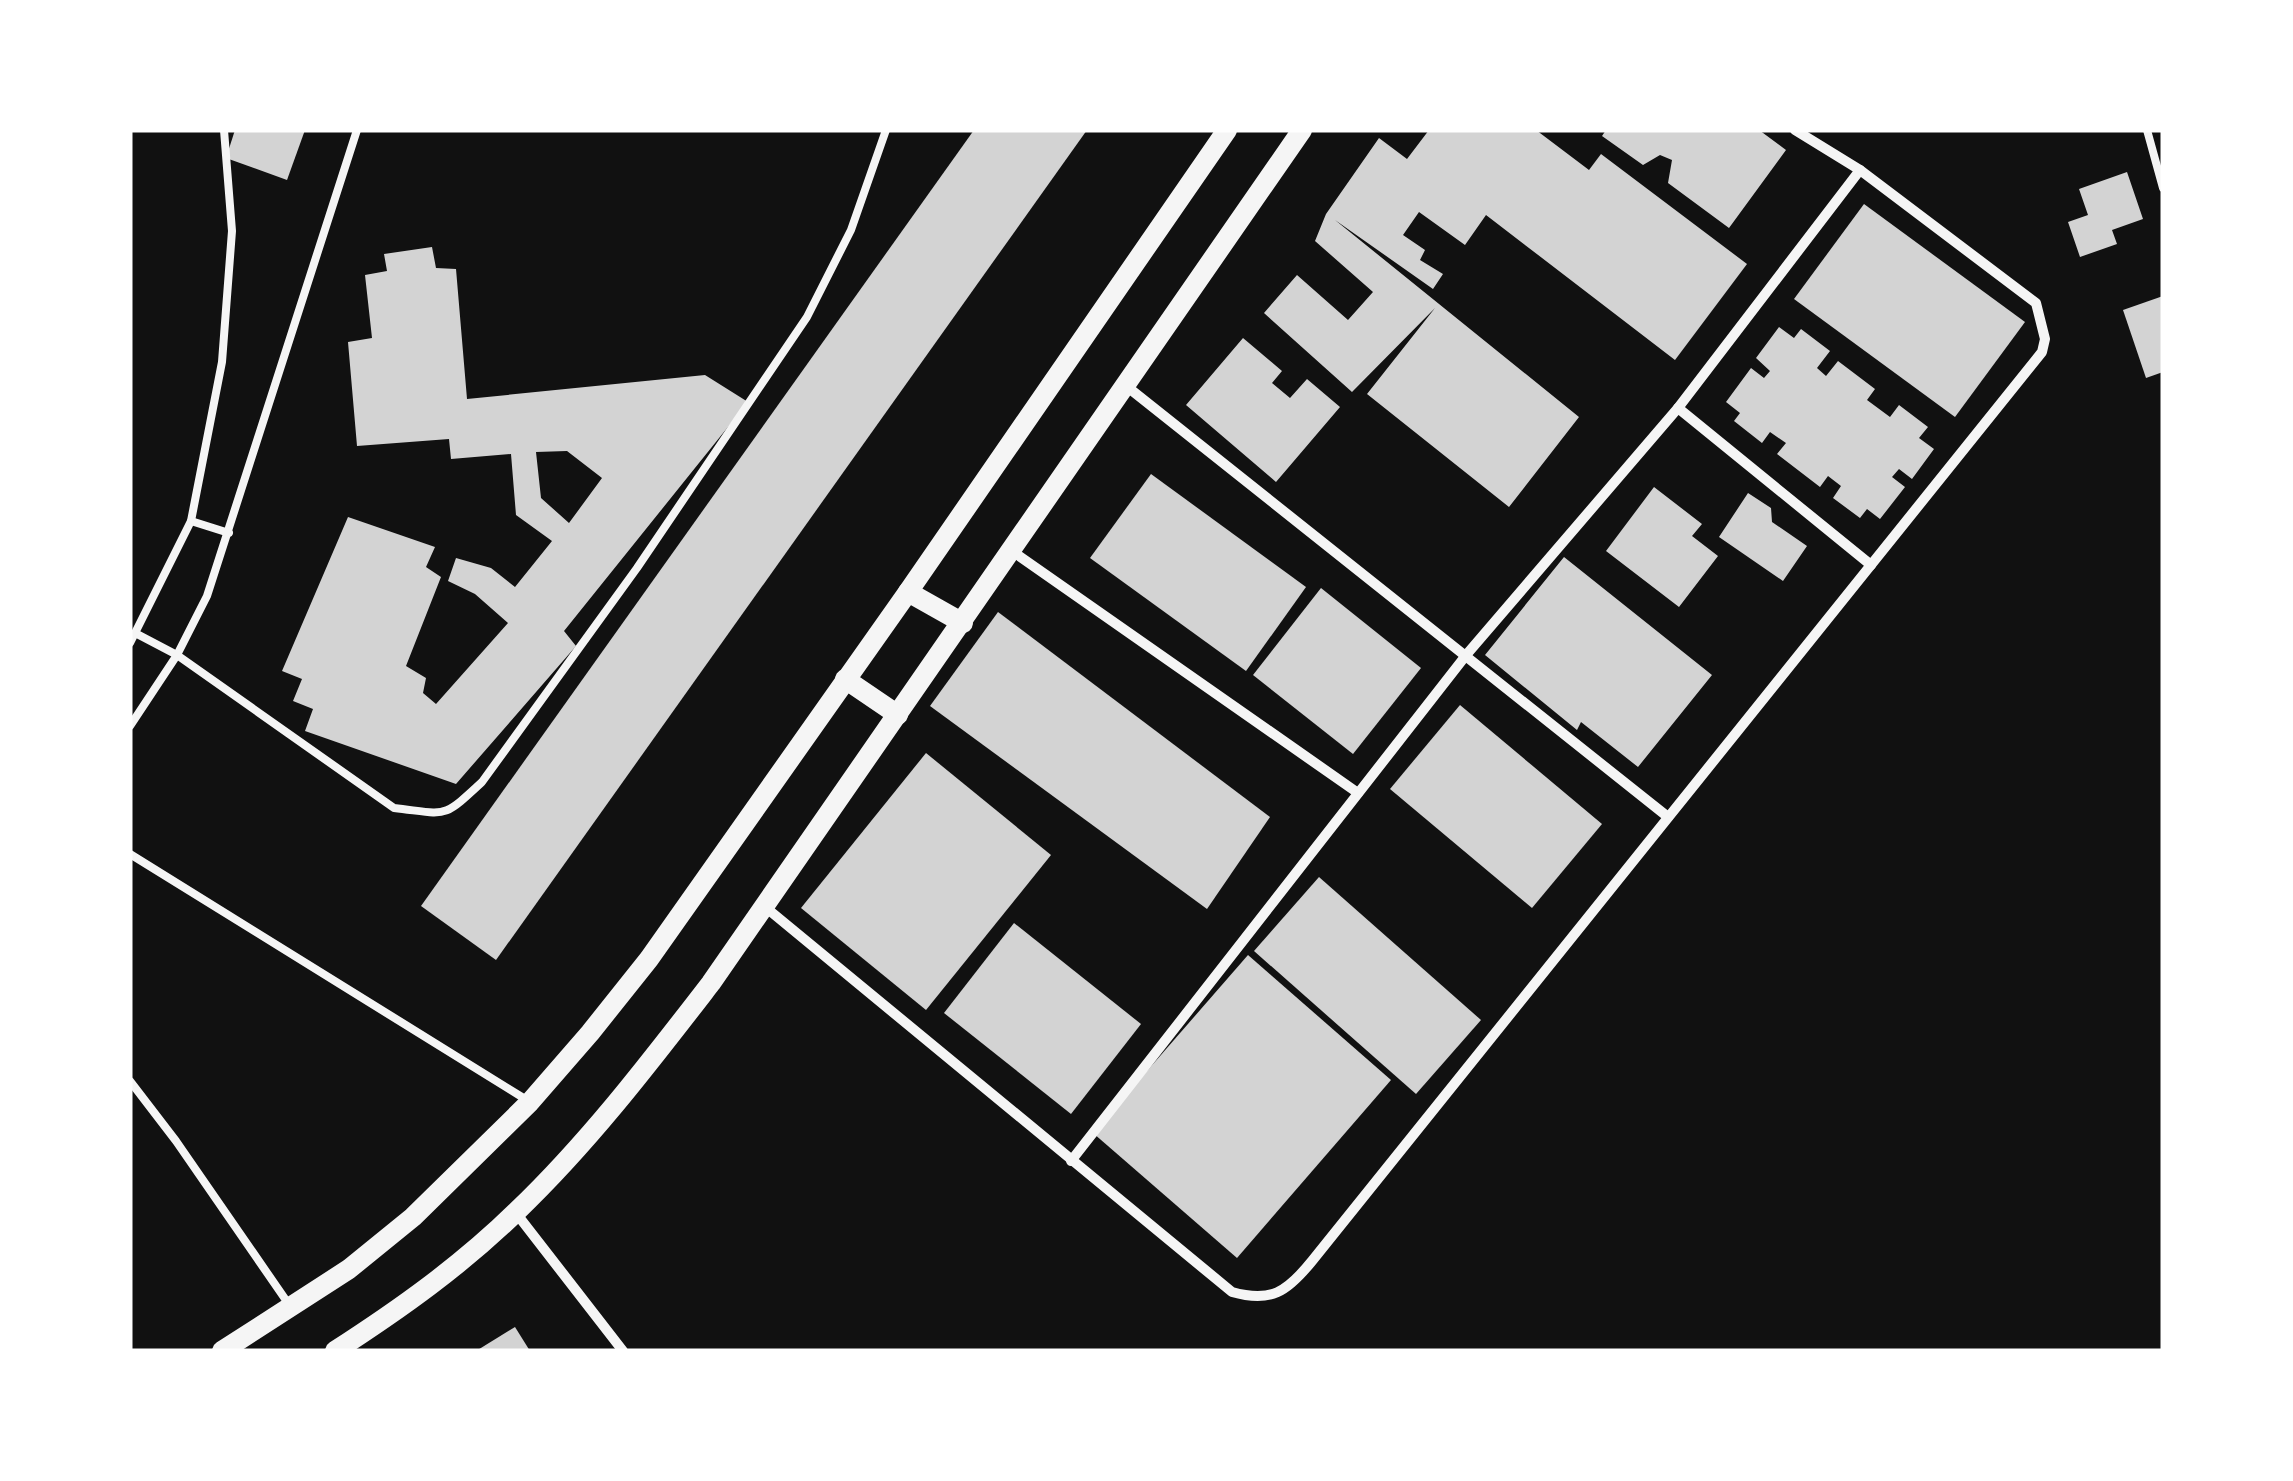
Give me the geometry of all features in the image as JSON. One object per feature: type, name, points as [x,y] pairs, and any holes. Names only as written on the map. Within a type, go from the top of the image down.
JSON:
[{"type":"main road","points":[[222,1351],[292,1309],[413,1217],[530,1102],[649,959],[1226,130]]},
{"type":"main road","points":[[335,1351],[414,1299],[516,1214],[632,1085],[710,983],[963,623],[1302,130]]},
{"type":"main road","points":[[908,592],[963,623]]},
{"type":"main road","points":[[845,679],[898,715]]},
{"type":"street","points":[[764,906],[1232,1292],[1252,1298],[1268,1297],[1283,1290],[1312,1262],[2042,352],[2045,339],[2036,303],[1860,170],[1795,130]]},
{"type":"street","points":[[1071,1161],[1467,654],[1678,408],[1860,170]]},
{"type":"street","points":[[1125,385],[1668,816]]},
{"type":"street","points":[[1678,408],[1871,565]]},
{"type":"street","points":[[1012,551],[1358,793]]},
{"type":"street","points":[[516,1214],[623,1351]]},
{"type":"lane","points":[[130,643],[191,521],[222,362],[232,232],[224,130]]},
{"type":"lane","points":[[130,726],[177,656],[206,596],[357,130]]},
{"type":"lane","points":[[137,634],[177,656],[394,808],[450,812],[493,766],[637,568],[774,369],[807,317],[851,230],[886,130]]},
{"type":"lane","points":[[2148,130],[2163,188]]},
{"type":"lane","points":[[191,521],[229,533]]},
{"type":"lane","points":[[130,854],[530,1102]]},
{"type":"lane","points":[[130,1082],[176,1141],[292,1309]]},
{"type":"building","points":[[235,130],[305,130],[287,180],[226,158]]},
{"type":"building","points":[[974,130],[1087,130],[496,960],[421,906]]},
{"type":"building","points":[[1429,130],[1536,130],[1589,170],[1601,154],[1747,264],[1675,360],[1486,215],[1465,245],[1419,212],[1403,235],[1425,250],[1420,260],[1443,274],[1433,289],[1335,220],[1579,417],[1509,507],[1367,394],[1435,308],[1352,392],[1264,313],[1297,275],[1348,320],[1373,292],[1315,241],[1326,214],[1379,138],[1407,159]]},
{"type":"building","points":[[1606,130],[1759,130],[1786,150],[1729,228],[1668,183],[1672,160],[1660,155],[1643,165],[1602,136]]},
{"type":"building","points":[[2127,172],[2143,219],[2112,230],[2117,244],[2080,257],[2068,222],[2088,215],[2079,189]]},
{"type":"building","points":[[1864,204],[2025,322],[1955,417],[1794,299]]},
{"type":"building","points":[[432,247],[436,268],[456,269],[467,399],[705,375],[748,402],[564,631],[576,646],[456,784],[305,731],[313,709],[293,701],[302,679],[282,671],[348,517],[435,547],[426,567],[441,577],[406,666],[426,678],[423,693],[436,704],[508,623],[475,594],[448,581],[456,558],[491,568],[515,587],[552,541],[516,515],[511,454],[451,459],[449,439],[357,446],[348,342],[372,338],[365,275],[387,271],[384,254]],"holes":[[[567,451],[602,478],[569,523],[541,498],[536,452]]]},
{"type":"building","points":[[2163,296],[2163,372],[2146,378],[2123,310]]},
{"type":"building","points":[[1779,327],[1794,338],[1801,329],[1830,351],[1817,368],[1826,376],[1838,361],[1875,389],[1867,400],[1890,417],[1899,405],[1928,427],[1919,438],[1934,449],[1912,479],[1899,469],[1892,477],[1905,487],[1880,519],[1867,509],[1860,518],[1833,498],[1841,486],[1828,476],[1820,487],[1777,454],[1786,443],[1770,432],[1762,443],[1734,421],[1740,413],[1726,402],[1751,368],[1764,378],[1770,371],[1756,358]]},
{"type":"building","points":[[1243,338],[1282,371],[1272,383],[1290,398],[1307,379],[1340,407],[1276,482],[1186,405]]},
{"type":"building","points":[[1151,474],[1306,587],[1246,671],[1090,558]]},
{"type":"building","points":[[1654,487],[1702,524],[1692,536],[1718,556],[1679,607],[1606,551]]},
{"type":"building","points":[[1748,493],[1771,508],[1772,522],[1807,546],[1783,581],[1719,537]]},
{"type":"building","points":[[1564,557],[1712,675],[1638,767],[1581,722],[1577,730],[1485,655]]},
{"type":"building","points":[[1321,588],[1421,668],[1353,754],[1253,675]]},
{"type":"building","points":[[998,612],[1270,817],[1207,909],[930,706]]},
{"type":"building","points":[[1460,705],[1602,824],[1532,908],[1390,789]]},
{"type":"building","points":[[926,753],[1051,855],[926,1010],[801,908]]},
{"type":"building","points":[[1319,877],[1481,1020],[1416,1094],[1254,951]]},
{"type":"building","points":[[1014,923],[1141,1024],[1071,1114],[944,1013]]},
{"type":"building","points":[[1248,955],[1391,1080],[1237,1258],[1093,1133]]},
{"type":"building","points":[[515,1327],[530,1351],[476,1351]]}]
